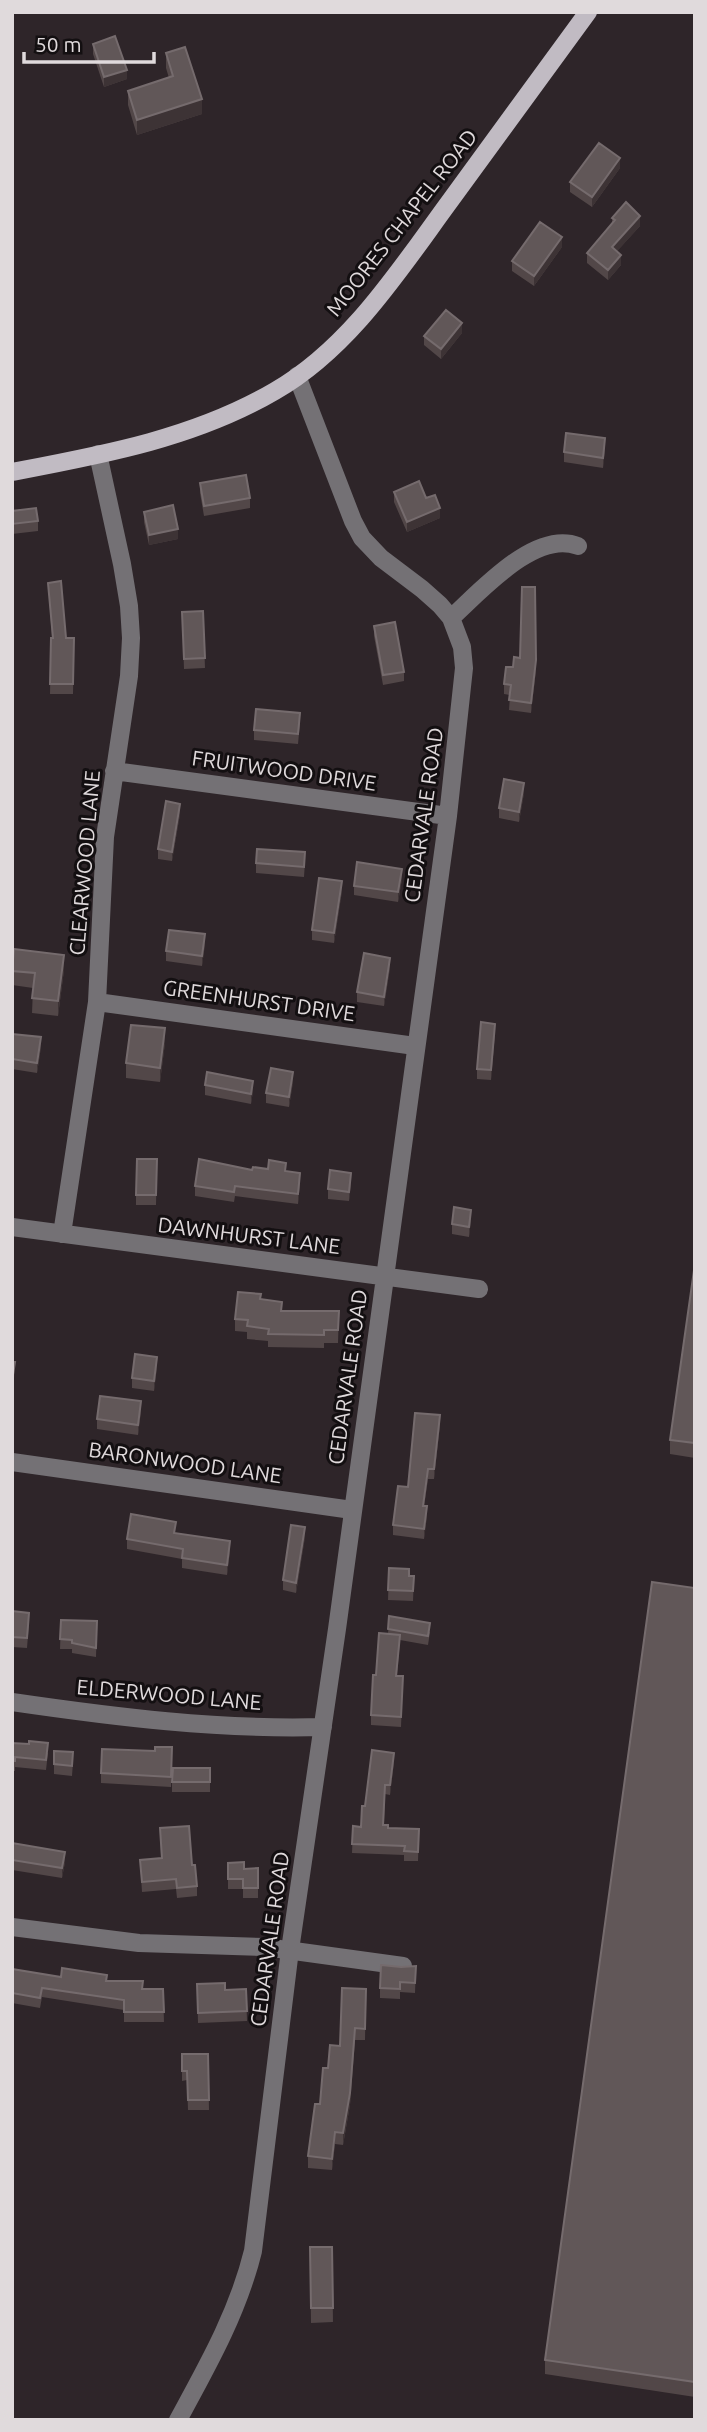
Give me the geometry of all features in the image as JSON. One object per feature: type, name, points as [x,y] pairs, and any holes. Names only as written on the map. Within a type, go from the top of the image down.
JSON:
[{"type":"main road","name":"MOORES CHAPEL ROAD","points":[[12,472],[181,433],[241,410],[297,376],[339,341],[407,260],[588,12]]},
{"type":"street","name":"CEDARVALE ROAD","points":[[178,2420],[223,2337],[246,2280],[253,2251],[290,1950],[448,816],[464,667],[462,647],[450,618],[432,597],[382,558],[362,538],[297,376]]},
{"type":"street","name":"CLEARWOOD LANE","points":[[62,1234],[97,1002],[105,838],[129,676],[131,638],[122,564],[98,454]]},
{"type":"street","points":[[450,618],[527,554],[555,542],[578,545]]},
{"type":"street","name":"FRUITWOOD DRIVE","points":[[114,771],[448,816]]},
{"type":"street","name":"GREENHURST DRIVE","points":[[97,1002],[415,1046]]},
{"type":"street","name":"DAWNHURST LANE","points":[[12,1227],[479,1289]]},
{"type":"street","name":"BARONWOOD LANE","points":[[12,1462],[352,1510]]},
{"type":"street","name":"ELDERWOOD LANE","points":[[12,1702],[163,1721],[323,1727]]},
{"type":"street","points":[[12,1927],[139,1943],[265,1947],[403,1966]]},
{"type":"building","points":[[115,36],[127,70],[104,77],[93,44]]},
{"type":"building","points":[[185,47],[202,99],[137,120],[128,91],[173,76],[166,53]]},
{"type":"building","points":[[599,143],[620,158],[592,197],[570,182]]},
{"type":"building","points":[[626,202],[640,216],[612,247],[621,255],[608,270],[587,253],[615,220],[612,218]]},
{"type":"building","points":[[540,222],[562,237],[534,276],[512,261]]},
{"type":"building","points":[[446,310],[462,323],[441,349],[424,336]]},
{"type":"building","points":[[566,433],[605,438],[603,458],[564,452]]},
{"type":"building","points":[[246,475],[250,498],[204,506],[200,483]]},
{"type":"building","points":[[419,481],[426,498],[435,495],[440,508],[407,522],[394,492]]},
{"type":"building","points":[[173,505],[178,529],[149,535],[144,512]]},
{"type":"building","points":[[36,508],[38,521],[12,524],[12,511]]},
{"type":"building","points":[[61,581],[66,638],[74,638],[73,684],[50,684],[53,638],[48,583]]},
{"type":"building","points":[[522,587],[535,587],[536,660],[531,703],[509,700],[511,685],[504,684],[506,667],[513,667],[514,657],[520,658]]},
{"type":"building","points":[[203,611],[205,658],[184,659],[182,612]]},
{"type":"building","points":[[395,622],[404,672],[383,675],[374,626]]},
{"type":"building","points":[[256,709],[300,713],[298,734],[254,730]]},
{"type":"building","points":[[504,779],[524,783],[519,812],[499,808]]},
{"type":"building","points":[[166,801],[180,804],[172,852],[158,849]]},
{"type":"building","points":[[257,849],[305,852],[304,867],[256,863]]},
{"type":"building","points":[[357,862],[402,869],[398,892],[354,886]]},
{"type":"building","points":[[319,878],[342,881],[334,933],[312,930]]},
{"type":"building","points":[[169,930],[205,934],[202,956],[166,951]]},
{"type":"building","points":[[14,949],[64,955],[58,1001],[32,998],[35,973],[12,971]]},
{"type":"building","points":[[364,953],[390,958],[384,997],[357,992]]},
{"type":"building","points":[[481,1022],[495,1024],[491,1070],[477,1069]]},
{"type":"building","points":[[131,1025],[165,1028],[160,1068],[126,1063]]},
{"type":"building","points":[[12,1034],[41,1037],[37,1063],[12,1059]]},
{"type":"building","points":[[271,1068],[293,1072],[289,1097],[266,1093]]},
{"type":"building","points":[[207,1072],[253,1081],[251,1094],[205,1085]]},
{"type":"building","points":[[137,1159],[157,1159],[156,1195],[136,1195]]},
{"type":"building","points":[[199,1159],[252,1170],[253,1167],[268,1169],[269,1160],[286,1163],[285,1171],[300,1173],[298,1194],[235,1186],[234,1192],[195,1186]]},
{"type":"building","points":[[330,1170],[351,1173],[349,1192],[328,1189]]},
{"type":"building","points":[[454,1207],[471,1210],[469,1227],[452,1224]]},
{"type":"building","points":[[695,1263],[695,1443],[670,1440]]},
{"type":"building","points":[[238,1292],[261,1294],[260,1299],[282,1302],[281,1311],[339,1311],[338,1330],[324,1330],[324,1335],[268,1334],[269,1329],[247,1326],[248,1320],[235,1319]]},
{"type":"building","points":[[135,1354],[157,1357],[154,1381],[132,1378]]},
{"type":"building","points":[[100,1396],[141,1401],[138,1425],[97,1419]]},
{"type":"building","points":[[415,1413],[440,1415],[434,1469],[428,1469],[423,1506],[427,1506],[424,1529],[393,1525],[398,1486],[408,1487]]},
{"type":"building","points":[[131,1514],[176,1522],[174,1533],[230,1541],[227,1565],[182,1558],[183,1549],[127,1539]]},
{"type":"building","points":[[291,1525],[305,1527],[296,1583],[283,1580]]},
{"type":"building","points":[[389,1568],[409,1569],[409,1576],[414,1576],[413,1591],[388,1590]]},
{"type":"building","points":[[652,1582],[695,1588],[695,2382],[545,2360]]},
{"type":"building","points":[[12,1611],[29,1613],[27,1638],[12,1637]]},
{"type":"building","points":[[389,1616],[430,1623],[428,1636],[388,1629]]},
{"type":"building","points":[[61,1620],[97,1621],[96,1648],[60,1639]]},
{"type":"building","points":[[379,1633],[400,1635],[396,1676],[403,1676],[401,1717],[371,1715]]},
{"type":"building","points":[[29,1741],[48,1743],[46,1760],[15,1757],[15,1761],[12,1761],[12,1743],[29,1744]]},
{"type":"building","points":[[155,1747],[172,1747],[171,1777],[101,1773],[102,1749],[155,1751]]},
{"type":"building","points":[[372,1750],[394,1753],[390,1785],[385,1785],[383,1825],[388,1825],[388,1828],[419,1829],[418,1852],[404,1851],[405,1846],[352,1844],[353,1826],[361,1827]]},
{"type":"building","points":[[54,1751],[73,1752],[72,1766],[54,1764]]},
{"type":"building","points":[[173,1768],[210,1768],[210,1782],[172,1782]]},
{"type":"building","points":[[189,1826],[192,1865],[195,1865],[197,1886],[177,1888],[176,1879],[142,1882],[140,1860],[162,1858],[160,1828]]},
{"type":"building","points":[[12,1843],[65,1852],[62,1868],[12,1860]]},
{"type":"building","points":[[244,1862],[244,1869],[258,1868],[258,1888],[243,1888],[243,1879],[228,1879],[228,1863]]},
{"type":"building","points":[[381,1965],[416,1966],[415,1983],[400,1982],[400,1989],[380,1988]]},
{"type":"building","points":[[62,1968],[107,1975],[106,1981],[143,1981],[142,1989],[163,1989],[164,2012],[124,2012],[124,2000],[42,1988],[40,1998],[12,1993],[12,1969],[61,1977]]},
{"type":"building","points":[[225,1983],[225,1990],[246,1989],[247,2011],[198,2013],[197,1984]]},
{"type":"building","points":[[342,1988],[366,1989],[365,2029],[355,2028],[350,2093],[343,2133],[335,2132],[332,2159],[308,2156],[315,2104],[320,2104],[323,2068],[328,2068],[330,2045],[340,2046]]},
{"type":"building","points":[[182,2054],[208,2054],[209,2100],[188,2100],[187,2071],[182,2071]]},
{"type":"building","points":[[310,2247],[332,2247],[333,2308],[311,2308]]}]
